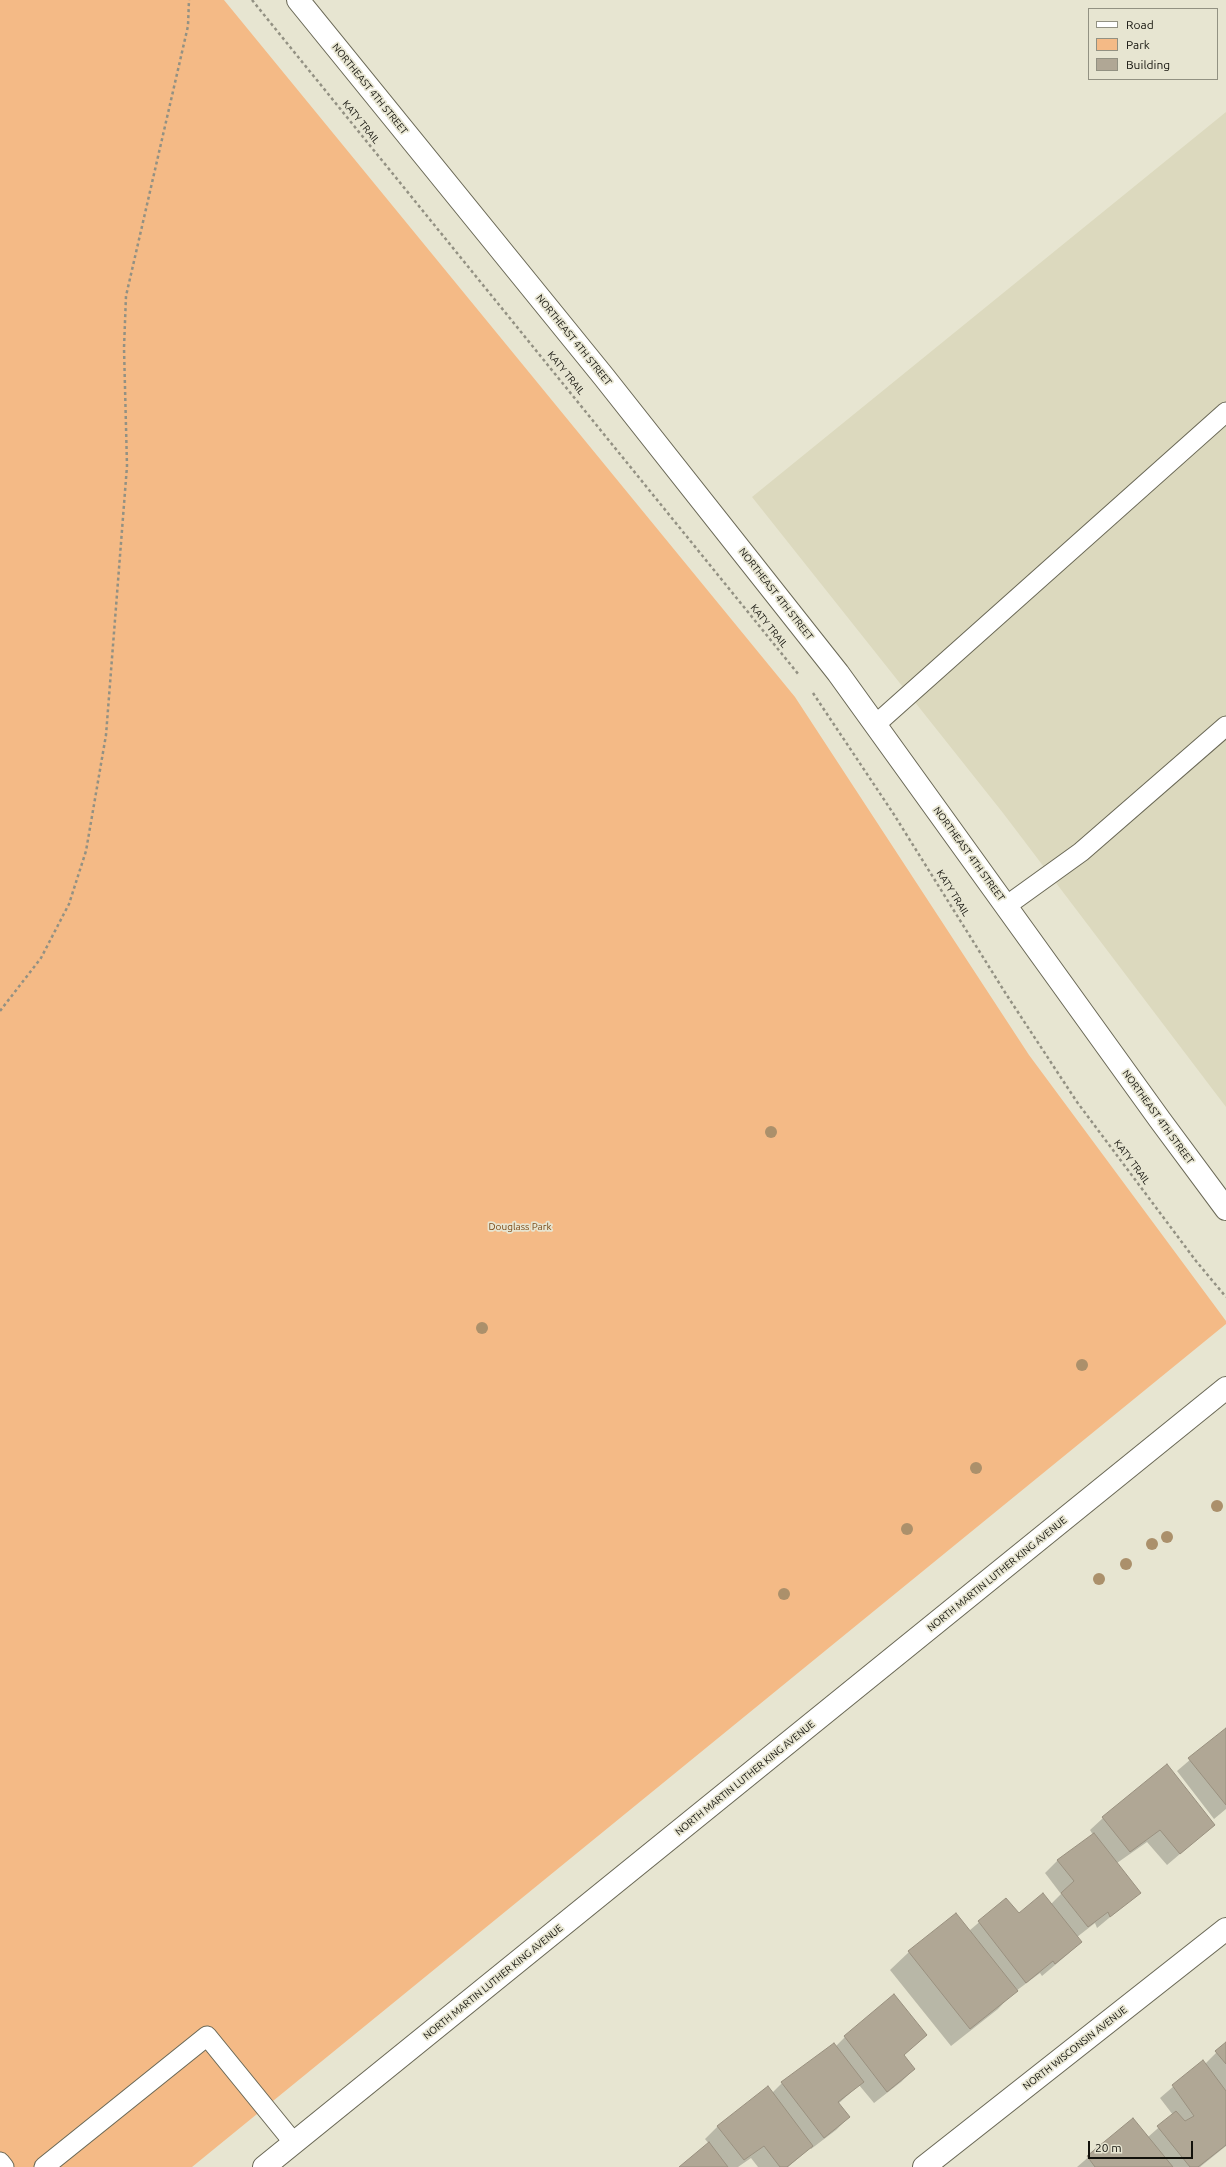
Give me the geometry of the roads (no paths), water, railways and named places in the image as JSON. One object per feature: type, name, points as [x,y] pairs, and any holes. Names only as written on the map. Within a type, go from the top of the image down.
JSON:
[{"type":"street","name":"NORTHEAST 4TH STREET","points":[[298,0],[604,377],[838,673],[1226,1209]]},
{"type":"street","name":"NORTH MARTIN LUTHER KING AVENUE","points":[[264,2167],[1226,1388]]},
{"type":"street","name":"NORTH WISCONSIN AVENUE","points":[[924,2167],[1226,1929]]},
{"type":"lane","points":[[876,725],[1226,412]]},
{"type":"lane","points":[[1006,906],[1081,852],[1226,726]]},
{"type":"lane","points":[[44,2167],[207,2036],[294,2143]]},
{"type":"lane","points":[[0,2162],[4,2167]]},
{"type":"park label","name":"Douglass Park","points":[[520,1227]]}]
